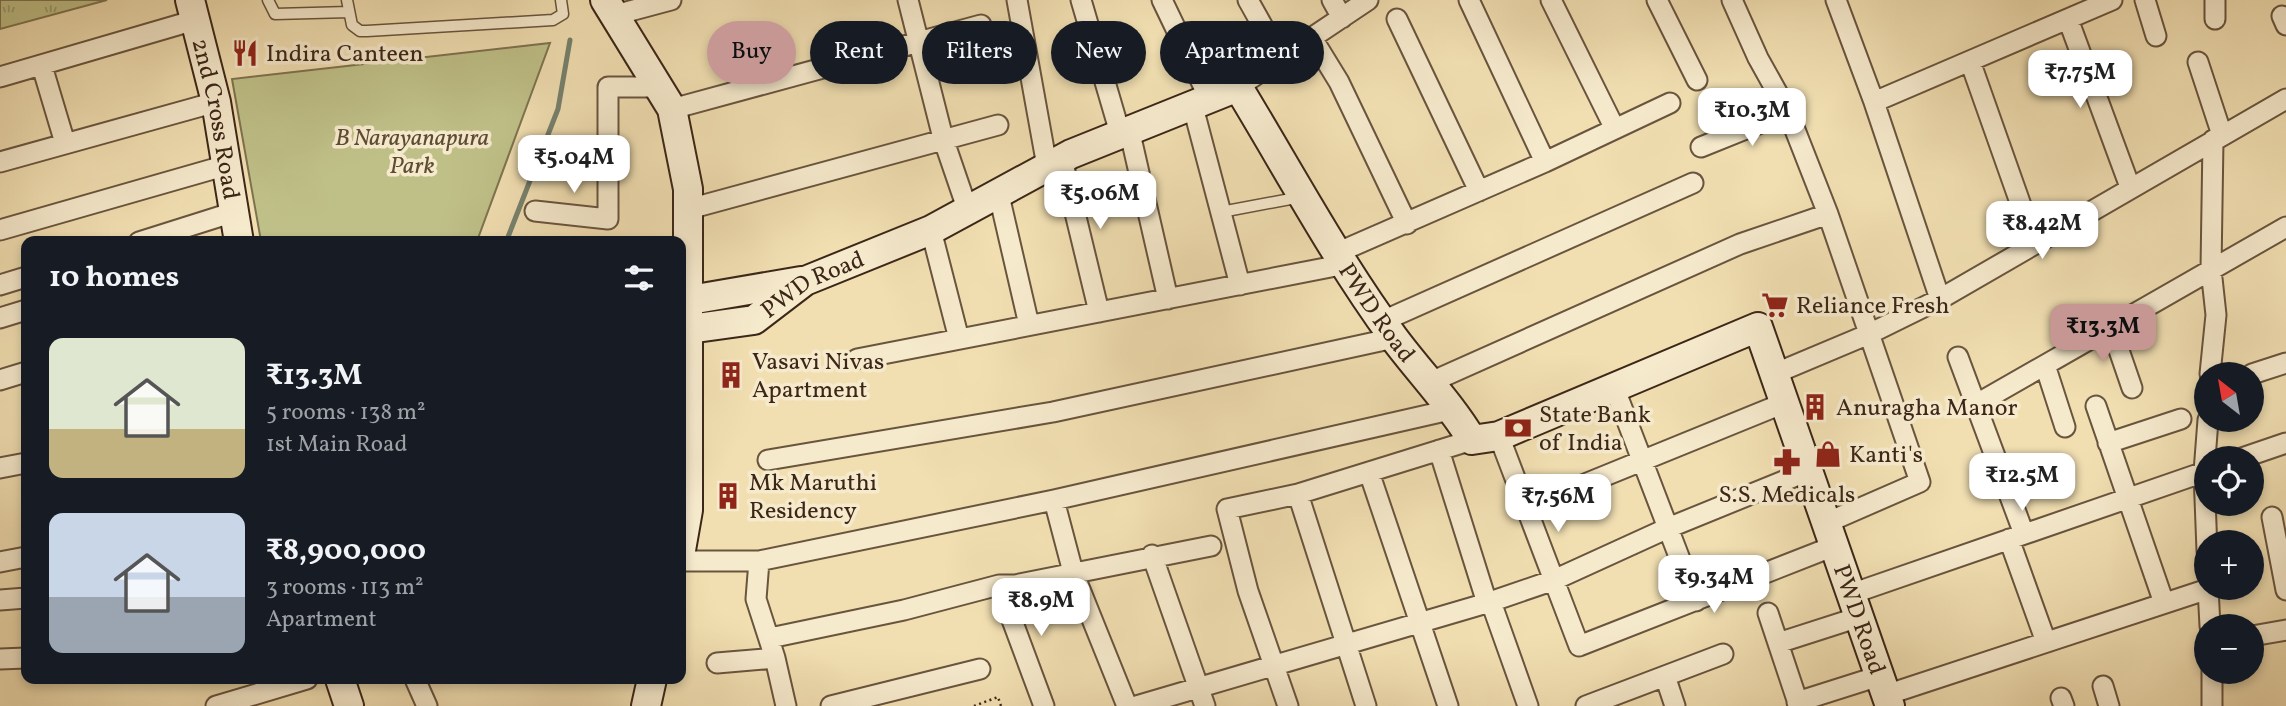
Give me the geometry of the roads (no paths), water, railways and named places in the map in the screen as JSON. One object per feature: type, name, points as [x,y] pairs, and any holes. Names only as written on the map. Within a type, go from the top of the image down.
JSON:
[{"type":"street","points":[[671,0],[610,7],[666,98],[688,188],[686,336]]},
{"type":"street","points":[[908,0],[943,138],[968,211]]},
{"type":"street","points":[[1017,0],[1054,162],[1099,312]]},
{"type":"street","points":[[1081,0],[1125,131],[1168,299]]},
{"type":"street","points":[[1162,0],[1201,104],[1221,212],[1240,285]]},
{"type":"street","points":[[1248,0],[1260,21]]},
{"type":"street","points":[[1332,0],[1342,18]]},
{"type":"street","points":[[1324,30],[1368,0]]},
{"type":"street","points":[[1469,0],[1545,162]]},
{"type":"street","points":[[1551,0],[1615,129]]},
{"type":"street","points":[[1657,0],[1697,80]]},
{"type":"street","points":[[1288,706],[1248,591],[1227,509],[1298,494],[1486,438],[1526,508],[1580,646],[1696,601],[1830,535],[1920,482],[1828,214],[1788,112],[1758,58],[1732,0]]},
{"type":"street","points":[[1836,0],[1874,102],[1940,299]]},
{"type":"street","points":[[1874,102],[2112,0]]},
{"type":"street","points":[[2145,0],[2156,36]]},
{"type":"street","points":[[0,77],[42,66],[192,10]]},
{"type":"street","name":"2nd Cross Road","points":[[192,10],[216,102],[238,236]]},
{"type":"street","points":[[1397,19],[1479,191]]},
{"type":"street","points":[[2068,19],[2130,187]]},
{"type":"street","points":[[535,211],[608,219],[608,87],[666,98],[922,39]]},
{"type":"street","points":[[1324,58],[1339,82],[1407,224]]},
{"type":"street","points":[[1970,61],[2034,242]]},
{"type":"street","points":[[2198,62],[2218,137],[2211,270],[2216,315],[2211,362]]},
{"type":"street","points":[[42,66],[65,143]]},
{"type":"street","points":[[1238,87],[1243,84]]},
{"type":"street","name":"PWD Road","points":[[686,336],[754,320],[806,281],[931,230],[1054,162],[1238,87],[1389,330],[1454,409],[1486,438],[1758,327],[1885,692]]},
{"type":"street","points":[[1774,374],[1869,334],[1940,299],[2034,242],[2286,99]]},
{"type":"street","points":[[0,162],[216,102]]},
{"type":"street","points":[[857,359],[1240,285],[1343,258],[1407,224],[1670,103]]},
{"type":"street","points":[[1701,147],[1788,112]]},
{"type":"street","points":[[689,209],[998,125]]},
{"type":"street","points":[[573,147],[608,148]]},
{"type":"street","points":[[0,230],[228,165]]},
{"type":"street","points":[[768,460],[1053,412],[1389,330],[1693,183]]},
{"type":"street","points":[[998,191],[1029,325]]},
{"type":"street","points":[[158,236],[234,212]]},
{"type":"street","points":[[1431,382],[1740,244],[1828,214]]},
{"type":"street","points":[[1975,405],[2286,227]]},
{"type":"street","points":[[931,230],[959,339]]},
{"type":"street","points":[[0,285],[21,279]]},
{"type":"street","points":[[687,288],[806,281]]},
{"type":"street","points":[[0,318],[21,312]]},
{"type":"street","points":[[2111,327],[2132,388]]},
{"type":"street","points":[[1958,357],[2017,537],[2046,642]]},
{"type":"street","points":[[2264,370],[2286,363]]},
{"type":"street","points":[[2045,365],[2065,427]]},
{"type":"street","points":[[0,380],[21,374]]},
{"type":"street","points":[[1614,387],[1644,458],[1696,601]]},
{"type":"street","points":[[1526,508],[1784,403]]},
{"type":"street","points":[[2095,406],[2164,603]]},
{"type":"street","points":[[686,561],[758,561],[1054,500],[1454,409]]},
{"type":"street","points":[[2108,443],[2181,419]]},
{"type":"street","points":[[2264,450],[2286,443]]},
{"type":"street","points":[[1439,450],[1489,603],[1528,706]]},
{"type":"street","points":[[0,468],[21,464]]},
{"type":"street","points":[[1136,706],[1201,697],[1274,666],[1489,603],[1554,580],[1668,528],[1808,471]]},
{"type":"street","points":[[1369,472],[1448,706]]},
{"type":"street","points":[[1778,643],[1855,605],[2017,537],[2194,475]]},
{"type":"street","points":[[1298,494],[1366,706]]},
{"type":"street","points":[[1054,500],[1073,572],[1127,706]]},
{"type":"street","points":[[2272,517],[2286,590]]},
{"type":"street","points":[[769,638],[904,610],[999,585],[1015,585],[1152,555],[1211,546]]},
{"type":"street","points":[[1152,555],[1201,697]]},
{"type":"street","points":[[0,562],[21,558]]},
{"type":"street","points":[[758,561],[756,599],[775,658],[786,706]]},
{"type":"street","points":[[999,585],[1044,706]]},
{"type":"street","points":[[1768,613],[1798,704],[1885,692],[2194,593]]},
{"type":"street","points":[[0,600],[21,598]]},
{"type":"street","points":[[2264,634],[2286,630]]},
{"type":"street","points":[[1586,706],[1723,654]]},
{"type":"street","points":[[0,659],[21,657]]},
{"type":"street","points":[[718,663],[775,658]]},
{"type":"street","points":[[840,705],[980,668]]},
{"type":"street","points":[[1665,676],[1675,706]]},
{"type":"street","points":[[216,706],[290,684]]},
{"type":"street","points":[[342,684],[349,706]]},
{"type":"street","points":[[417,684],[427,706]]},
{"type":"street","points":[[646,706],[651,684]]},
{"type":"street","points":[[2212,684],[2212,706]]},
{"type":"street","points":[[2102,686],[2109,706]]},
{"type":"lane","points":[[268,0],[275,15],[349,12]]},
{"type":"lane","points":[[347,0],[352,26],[366,31],[553,20],[562,14],[561,0]]},
{"type":"lane","points":[[1221,212],[1305,196]]},
{"type":"waterway","points":[[508,236],[558,109],[570,40]]},
{"type":"place","name":"Indira Canteen","points":[[245,53]]},
{"type":"place","name":"Reliance Fresh","points":[[1775,305]]},
{"type":"place","name":"Vasavi Nivas Apartment","points":[[731,375]]},
{"type":"place","name":"Anuragha Manor","points":[[1815,407]]},
{"type":"place","name":"State Bank of India","points":[[1518,428]]},
{"type":"place","name":"Kanti's","points":[[1828,454]]},
{"type":"place","name":"S.S. Medicals","points":[[1787,462]]},
{"type":"place","name":"Mk Maruthi Residency","points":[[728,496]]},
{"type":"park label","name":"B Narayanapura Park","points":[[412,151]]}]
